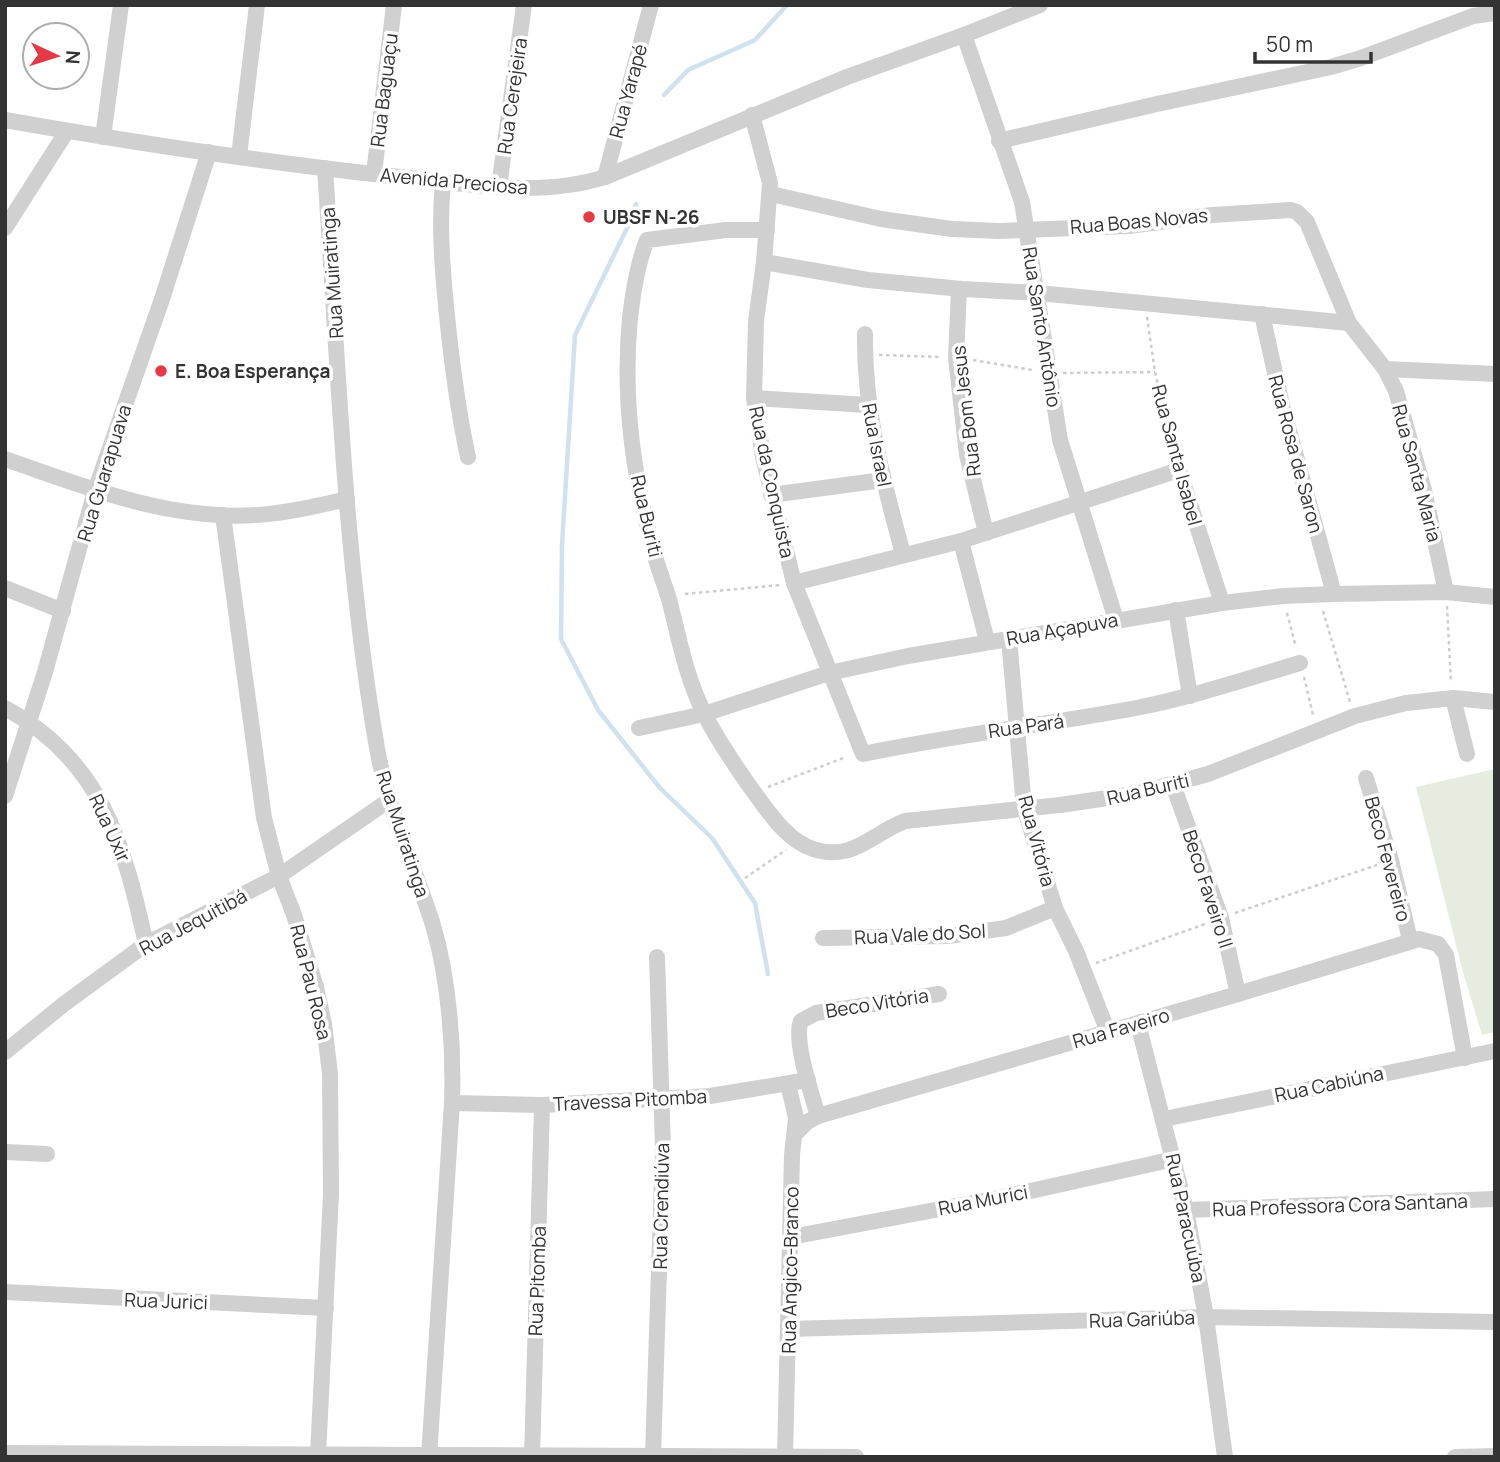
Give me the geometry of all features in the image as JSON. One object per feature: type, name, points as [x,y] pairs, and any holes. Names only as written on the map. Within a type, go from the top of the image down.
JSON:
[{"type":"street","points":[[103,137],[121,5]]},
{"type":"street","points":[[239,156],[257,5]]},
{"type":"street","name":"Rua Baguaçu","points":[[374,174],[394,5]]},
{"type":"street","name":"Rua Cerejeira","points":[[499,187],[524,5]]},
{"type":"street","name":"Rua Yarapé","points":[[605,177],[651,5]]},
{"type":"street","name":"Avenida Preciosa","points":[[5,120],[103,137],[374,174],[499,187],[538,188],[584,184],[848,77],[964,36],[1040,5]]},
{"type":"street","points":[[999,141],[1331,67],[1473,16],[1495,13]]},
{"type":"street","name":"Rua Santo Antônio","points":[[964,36],[1021,202],[1060,440],[1082,503],[1116,620]]},
{"type":"street","name":"Rua da Conquista","points":[[752,115],[768,171],[771,194],[756,321],[754,398],[771,495],[794,583],[863,754]]},
{"type":"street","points":[[5,228],[67,131]]},
{"type":"street","name":"Rua Guarapuava","points":[[5,796],[63,611],[95,491],[162,299],[209,152]]},
{"type":"street","name":"Rua Muiratinga","points":[[325,168],[347,499],[361,656],[388,802],[439,948],[453,1052],[429,1456]]},
{"type":"street","points":[[443,181],[440,211],[443,276],[452,368],[468,457]]},
{"type":"street","name":"Rua Boas Novas","points":[[771,194],[881,219],[952,229],[998,231],[1129,226],[1212,215],[1280,211],[1291,211],[1300,215]]},
{"type":"street","name":"Rua Santa Maria","points":[[1300,215],[1311,230],[1349,323],[1385,369],[1396,391],[1424,490],[1446,592]]},
{"type":"street","name":"Rua Buriti","points":[[767,230],[726,230],[649,239],[643,248],[633,293],[626,380],[632,447],[641,498],[684,663],[704,714],[755,793],[781,828],[798,842],[819,851],[847,852],[905,821],[1098,800],[1172,785],[1233,765],[1354,716],[1406,703],[1453,698],[1495,702]]},
{"type":"street","points":[[764,262],[868,280],[1038,293],[1349,323]]},
{"type":"street","name":"Rua Bom Jesus","points":[[959,289],[956,358],[968,455],[986,533]]},
{"type":"street","name":"Rua Rosa de Saron","points":[[1262,314],[1326,594]]},
{"type":"street","name":"Rua Israel","points":[[865,334],[867,405],[883,481],[903,554]]},
{"type":"street","points":[[1385,369],[1495,374]]},
{"type":"street","points":[[754,398],[867,405]]},
{"type":"street","points":[[5,459],[95,491],[160,507],[223,515],[257,515],[347,499]]},
{"type":"street","points":[[794,583],[961,541],[1179,470]]},
{"type":"street","name":"Rua Santa Isabel","points":[[1179,470],[1222,603]]},
{"type":"street","points":[[771,495],[883,481]]},
{"type":"street","name":"Rua Pau Rosa","points":[[223,515],[264,818],[279,877],[295,915],[316,987],[330,1074],[331,1195],[317,1455]]},
{"type":"street","points":[[961,541],[987,641]]},
{"type":"street","points":[[5,588],[63,611]]},
{"type":"street","name":"Rua Açapuva","points":[[639,728],[704,714],[829,673],[987,641],[1070,630],[1175,610],[1326,594],[1446,592],[1495,597]]},
{"type":"street","points":[[1175,610],[1190,696]]},
{"type":"street","name":"Rua Vitória","points":[[1009,639],[1024,807],[1055,908],[1076,951],[1108,1032]]},
{"type":"street","name":"Rua Pará","points":[[863,754],[927,741],[1086,717],[1190,696],[1300,663]]},
{"type":"street","points":[[1453,698],[1466,754]]},
{"type":"street","name":"Rua Uxir","points":[[5,708],[28,720],[58,744],[102,803],[130,873],[146,944]]},
{"type":"street","name":"Beco Fevereiro","points":[[1366,778],[1391,860],[1410,940]]},
{"type":"street","name":"Beco Faveiro II","points":[[1172,785],[1221,918],[1238,994]]},
{"type":"street","name":"Rua Jequitibá","points":[[5,1052],[64,1004],[146,944],[279,877],[388,802]]},
{"type":"street","name":"Rua Vale do Sol","points":[[823,938],[947,936],[1006,928],[1055,908]]},
{"type":"street","points":[[1410,940],[1427,939],[1438,944],[1446,955],[1465,1058]]},
{"type":"street","name":"Rua Faveiro","points":[[796,1135],[807,1122],[818,1116],[1138,1024],[1410,940]]},
{"type":"street","name":"Rua Crendiúva","points":[[653,1455],[663,1148],[657,957]]},
{"type":"street","name":"Beco Vitória","points":[[807,1080],[799,1026],[801,1021],[816,1013],[939,994]]},
{"type":"street","name":"Rua Paracuúba","points":[[1138,1024],[1186,1210],[1206,1317],[1225,1457]]},
{"type":"street","name":"Rua Cabiúna","points":[[1164,1119],[1495,1051]]},
{"type":"street","points":[[807,1080],[818,1116]]},
{"type":"street","name":"Travessa Pitomba","points":[[452,1103],[542,1105],[722,1095],[807,1080]]},
{"type":"street","name":"Rua Angico-Branco","points":[[785,1457],[792,1156],[796,1135],[796,1118],[788,1084]]},
{"type":"street","name":"Rua Pitomba","points":[[532,1457],[542,1105]]},
{"type":"street","points":[[5,1152],[47,1154]]},
{"type":"street","name":"Rua Murici","points":[[791,1237],[999,1198],[1174,1159]]},
{"type":"street","name":"Rua Professora Cora Santana","points":[[1186,1210],[1495,1199]]},
{"type":"street","name":"Rua Jurici","points":[[5,1292],[326,1308]]},
{"type":"street","name":"Rua Gariúba","points":[[789,1329],[1206,1317],[1495,1322]]},
{"type":"street","points":[[5,1453],[856,1457]]},
{"type":"street","points":[[1455,1457],[1494,1456]]},
{"type":"path","name":"Rua Santa Isabel","points":[[1145,304],[1154,372],[1179,470]]},
{"type":"path","points":[[865,355],[956,358]]},
{"type":"path","points":[[668,596],[794,583]]},
{"type":"path","points":[[1446,592],[1453,698]]},
{"type":"path","points":[[1326,594],[1354,716]]},
{"type":"path","points":[[755,793],[840,758],[863,754]]},
{"type":"path","points":[[745,878],[798,842]]},
{"type":"shaded area","points":[[1495,769],[1495,1032],[1482,1035],[1463,972],[1416,787]]},
{"type":"waterway","points":[[664,95],[688,70],[755,40],[787,5]]},
{"type":"waterway","points":[[636,204],[575,335],[562,545],[561,639],[598,710],[660,788],[712,838],[755,903],[768,974]]},
{"type":"place","name":"UBSF N-26","points":[[589,217]]},
{"type":"place","name":"E. Boa Esperança","points":[[161,371]]}]
